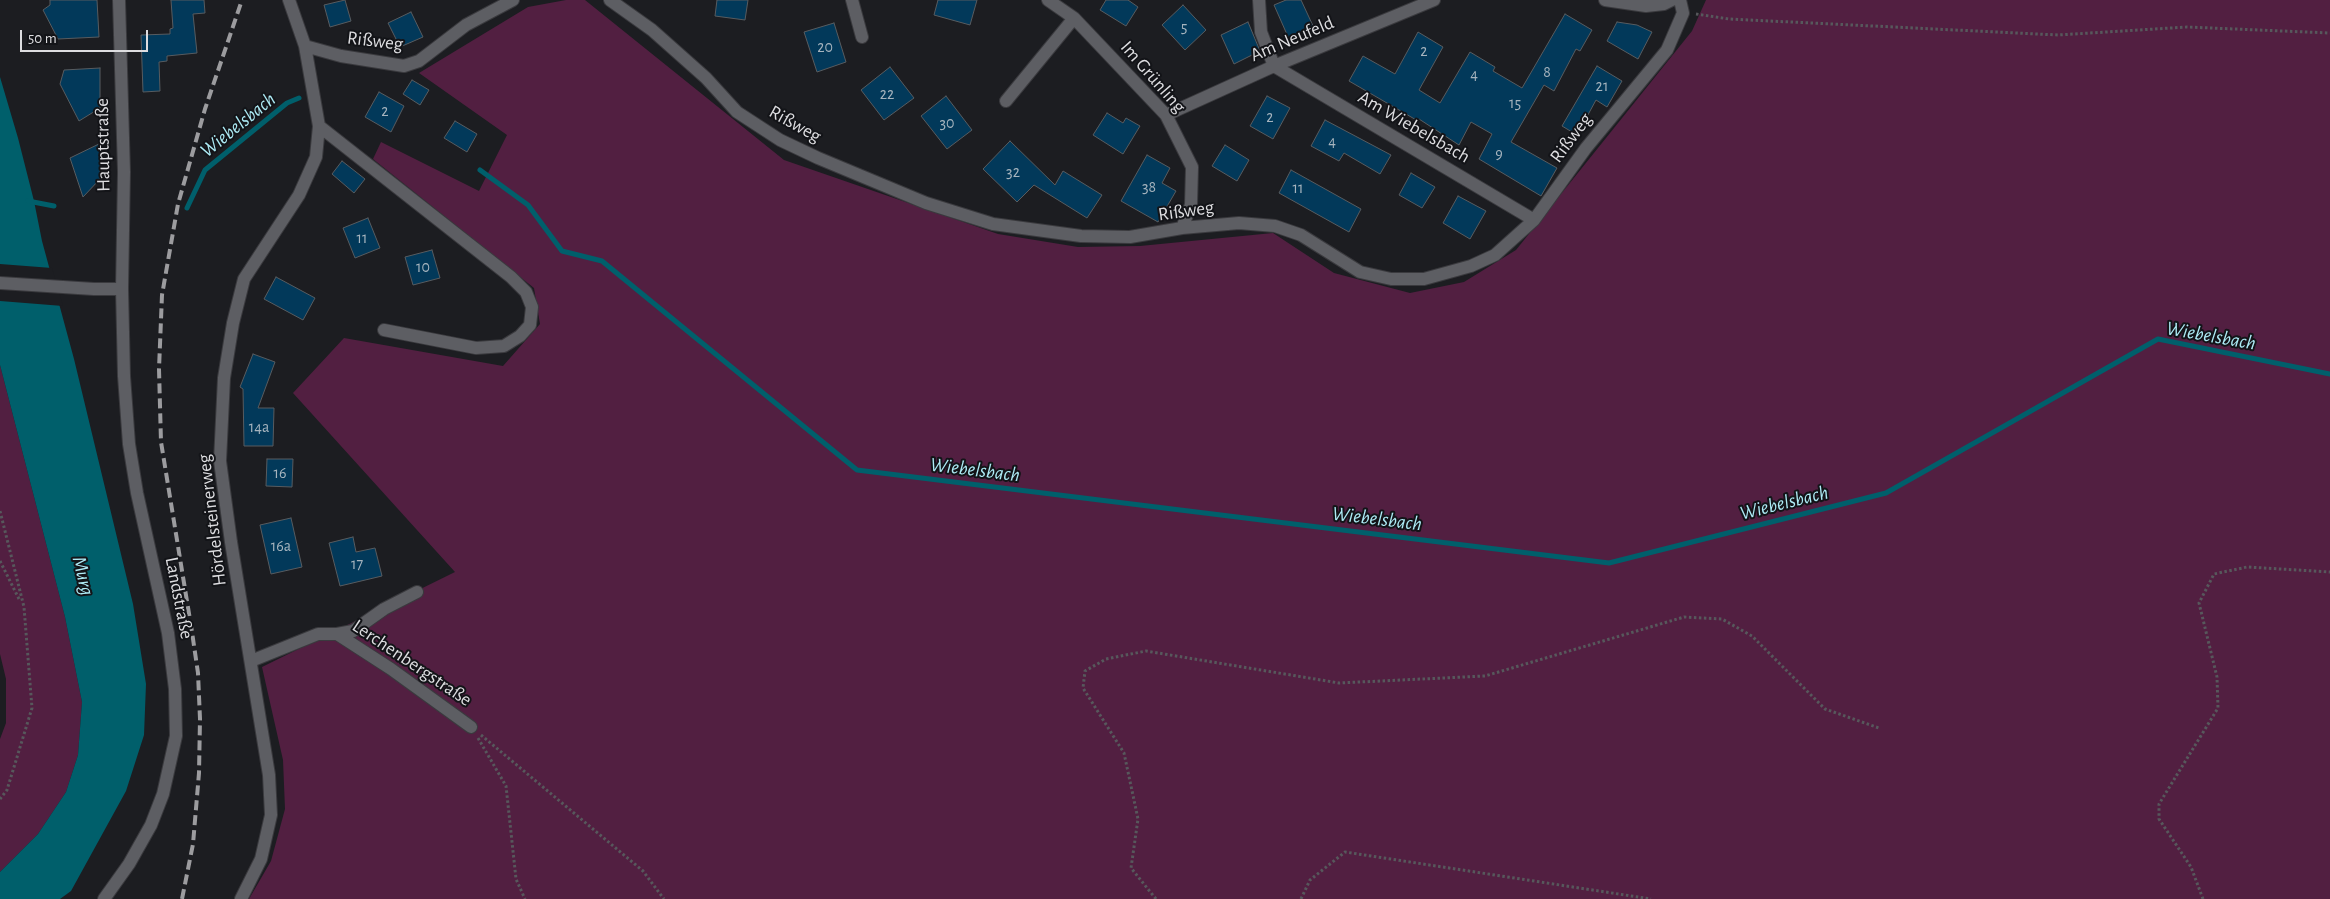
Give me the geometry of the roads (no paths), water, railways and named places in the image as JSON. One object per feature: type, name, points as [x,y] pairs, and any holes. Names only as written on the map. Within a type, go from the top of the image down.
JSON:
[{"type":"street","name":"Hauptstraße","points":[[119,0],[124,172],[122,289]]},
{"type":"street","name":"Hördelsteinerweg","points":[[251,661],[220,461],[224,378],[233,323],[244,279],[299,195],[316,157],[319,126],[304,46],[289,0]]},
{"type":"street","name":"Rißweg","points":[[304,46],[341,56],[404,66],[420,61],[466,25],[513,0]]},
{"type":"street","name":"Rißweg","points":[[610,0],[652,30],[706,78],[737,112],[780,140],[926,203],[993,224],[1081,236],[1130,237],[1182,228],[1239,223],[1275,226],[1301,235],[1360,272],[1391,279],[1424,280],[1470,266],[1496,255],[1520,235],[1534,220],[1586,148],[1667,50],[1683,13],[1680,0]]},
{"type":"street","points":[[852,0],[862,37]]},
{"type":"street","name":"Im Grünling","points":[[1048,0],[1074,18],[1166,115],[1192,167],[1191,205],[1182,228]]},
{"type":"street","points":[[1259,0],[1261,32],[1274,66]]},
{"type":"street","name":"Am Neufeld","points":[[1166,115],[1274,66],[1434,0]]},
{"type":"street","points":[[1605,0],[1646,6],[1664,4],[1672,0]]},
{"type":"street","points":[[1006,102],[1074,18]]},
{"type":"street","name":"Am Wiebelsbach","points":[[1274,66],[1534,220]]},
{"type":"street","points":[[319,126],[511,276],[526,292],[532,307],[530,325],[520,336],[504,346],[476,348],[384,330]]},
{"type":"street","points":[[0,283],[122,289]]},
{"type":"street","name":"Landstraße","points":[[104,899],[129,864],[152,825],[163,794],[176,736],[175,689],[168,633],[137,493],[129,444],[124,376],[122,289]]},
{"type":"street","points":[[337,634],[353,631],[384,609],[418,592]]},
{"type":"street","name":"Lerchenbergstraße","points":[[251,661],[318,634],[337,634],[391,669],[471,726]]},
{"type":"street","points":[[242,899],[260,858],[271,815],[270,775],[251,661]]},
{"type":"water","name":"Murg","points":[[0,77],[18,138],[42,241],[74,359],[133,604],[146,684],[144,735],[126,791],[71,891],[60,899],[0,899],[0,872],[38,834],[66,792],[78,755],[82,702],[65,617],[0,365]]},
{"type":"waterway","name":"Wiebelsbach","points":[[187,208],[205,170],[287,103],[299,98]]},
{"type":"waterway","name":"Wiebelsbach","points":[[480,170],[528,205],[562,251],[602,261],[857,470],[1609,563],[1886,493],[2158,339],[2330,374]]},
{"type":"waterway","name":"Wiebelsbach","points":[[28,201],[54,206]]},
{"type":"railway","points":[[182,899],[193,844],[199,773],[200,719],[198,673],[161,442],[159,369],[162,295],[178,204],[205,109],[242,0]]}]
